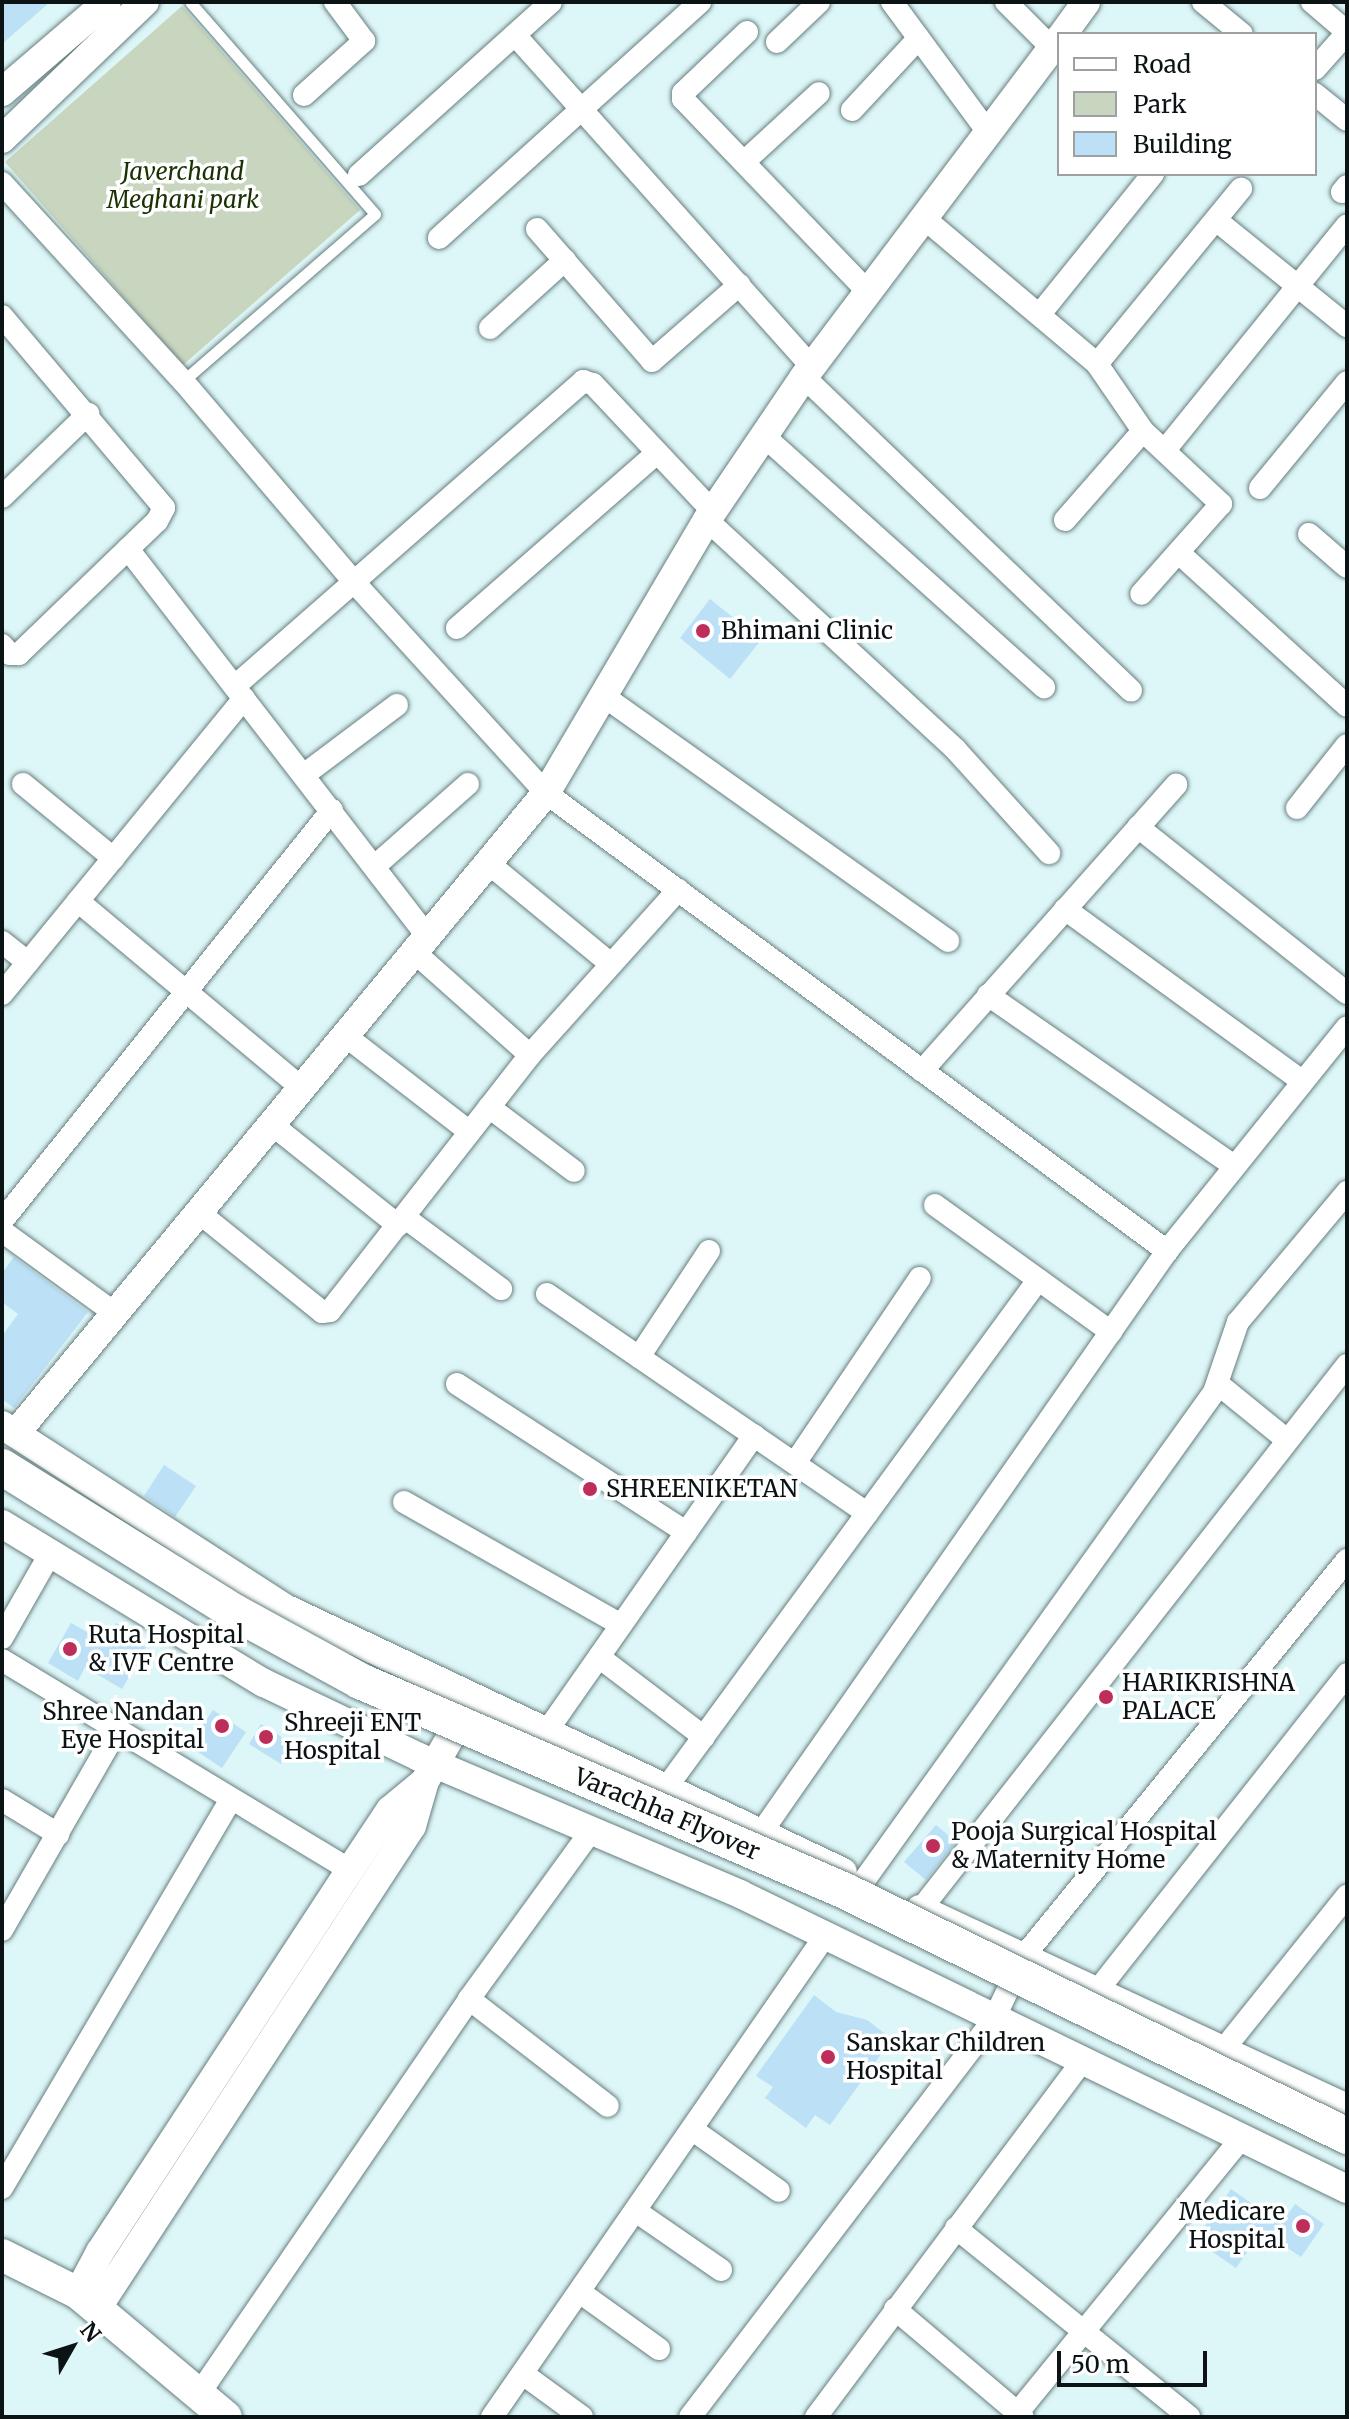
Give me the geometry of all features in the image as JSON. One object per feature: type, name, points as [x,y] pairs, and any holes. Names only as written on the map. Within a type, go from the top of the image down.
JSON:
[{"type":"main road","name":"Varachha Flyover","points":[[2,1467],[236,1613],[360,1681],[845,1891],[1346,2114]]},
{"type":"main road","name":"Varachha Flyover","points":[[2,1495],[220,1632],[348,1702],[844,1916],[1347,2163]]},
{"type":"main road","points":[[5,2261],[88,2300],[206,2407]]},
{"type":"street","points":[[2,92],[107,2]]},
{"type":"street","points":[[2,139],[145,2]]},
{"type":"street","points":[[304,95],[364,41],[335,2]]},
{"type":"street","points":[[359,175],[551,2]]},
{"type":"street","points":[[439,238],[700,2]]},
{"type":"street","points":[[777,42],[819,2]]},
{"type":"street","points":[[892,2],[990,135]]},
{"type":"street","points":[[1006,2],[1057,39]]},
{"type":"street","points":[[1064,32],[1086,2]]},
{"type":"street","points":[[1203,2],[1240,32]]},
{"type":"street","points":[[1312,2],[1347,32],[1317,67]]},
{"type":"street","points":[[747,32],[682,96],[869,293]]},
{"type":"street","points":[[515,35],[739,285],[808,372],[1131,691]]},
{"type":"street","points":[[852,110],[919,38]]},
{"type":"street","points":[[1057,41],[990,135],[808,372],[710,516],[546,793],[113,1312],[9,1429],[285,1608],[1223,2050],[1346,2114]]},
{"type":"street","points":[[745,161],[819,93]]},
{"type":"street","points":[[1317,96],[1347,120]]},
{"type":"street","points":[[1040,314],[1151,176]]},
{"type":"street","points":[[2,183],[183,381],[353,581],[546,793],[1167,1251]]},
{"type":"street","points":[[1097,364],[1241,189]]},
{"type":"street","points":[[925,219],[1097,364],[1143,431],[1221,504],[1141,594]]},
{"type":"street","points":[[1216,220],[1347,326]]},
{"type":"street","points":[[1165,450],[1347,225]]},
{"type":"street","points":[[537,229],[652,361],[739,285]]},
{"type":"street","points":[[490,328],[565,260]]},
{"type":"street","points":[[2,645],[10,654],[19,654],[157,521],[164,508],[88,414],[4,322]]},
{"type":"street","points":[[2,994],[113,858],[240,692],[353,581],[583,381],[593,384],[710,516],[956,750],[1049,853]]},
{"type":"street","points":[[1260,488],[1347,382]]},
{"type":"street","points":[[2,497],[88,414]]},
{"type":"street","points":[[1065,520],[1143,431]]},
{"type":"street","points":[[765,437],[1044,687]]},
{"type":"street","points":[[457,628],[657,453]]},
{"type":"street","points":[[1309,534],[1347,567]]},
{"type":"street","points":[[128,549],[375,866],[419,942],[530,1055]]},
{"type":"street","points":[[1179,553],[1347,706]]},
{"type":"street","points":[[605,697],[948,941]]},
{"type":"street","points":[[305,774],[397,705]]},
{"type":"street","points":[[1297,808],[1347,745]]},
{"type":"street","points":[[23,784],[113,858]]},
{"type":"street","points":[[375,866],[468,784]]},
{"type":"street","points":[[922,1071],[1176,785]]},
{"type":"street","points":[[2,1221],[332,810]]},
{"type":"street","points":[[1138,827],[1347,993]]},
{"type":"street","points":[[488,863],[611,964]]},
{"type":"street","points":[[197,1211],[326,1312],[333,1309],[530,1055],[678,890]]},
{"type":"street","points":[[78,901],[299,1086]]},
{"type":"street","points":[[1065,909],[1302,1081]]},
{"type":"street","points":[[2,942],[28,962]]},
{"type":"street","points":[[988,995],[1233,1165]]},
{"type":"street","points":[[761,1833],[1167,1251],[1233,1165],[1347,1027]]},
{"type":"street","points":[[343,1034],[470,1132]]},
{"type":"street","points":[[489,1107],[574,1171]]},
{"type":"street","points":[[270,1123],[401,1221],[501,1289]]},
{"type":"street","points":[[863,1882],[1218,1384],[1238,1322],[1347,1192]]},
{"type":"street","points":[[935,1205],[1111,1332]]},
{"type":"street","points":[[2,1231],[113,1312]]},
{"type":"street","points":[[639,1357],[709,1251]]},
{"type":"street","points":[[795,1463],[920,1278]]},
{"type":"street","points":[[666,1788],[1038,1280]]},
{"type":"street","points":[[547,1294],[867,1513]]},
{"type":"street","points":[[921,1909],[1347,1365]]},
{"type":"street","points":[[457,1384],[686,1532]]},
{"type":"street","points":[[1218,1384],[1287,1440]]},
{"type":"street","points":[[547,1731],[754,1435]]},
{"type":"street","points":[[404,1502],[621,1625]]},
{"type":"street","points":[[2,1524],[264,1683],[430,1773],[592,1830],[825,1936],[1347,2189]]},
{"type":"street","points":[[2,1638],[50,1554]]},
{"type":"street","points":[[690,2417],[994,2019],[1024,1956],[1347,1560]]},
{"type":"street","points":[[599,1657],[704,1737]]},
{"type":"street","points":[[2,1660],[116,1732],[350,1870]]},
{"type":"street","points":[[1097,1991],[1347,1674]]},
{"type":"street","points":[[88,2300],[412,1826],[430,1773],[474,1697]]},
{"type":"street","points":[[2,1930],[116,1732]]},
{"type":"street","points":[[88,2300],[100,2252],[390,1810],[430,1773]]},
{"type":"street","points":[[2,1800],[58,1834]]},
{"type":"street","points":[[2,2188],[231,1800]]},
{"type":"street","points":[[206,2407],[469,1999],[592,1830]]},
{"type":"street","points":[[1223,2050],[1347,1896]]},
{"type":"street","points":[[492,2417],[581,2293],[825,1936]]},
{"type":"street","points":[[469,1999],[608,2106]]},
{"type":"street","points":[[816,2417],[1082,2062]]},
{"type":"street","points":[[693,2130],[779,2191]]},
{"type":"street","points":[[895,2309],[1018,2415],[1242,2137]]},
{"type":"street","points":[[637,2212],[721,2270]]},
{"type":"street","points":[[956,2228],[1189,2417]]},
{"type":"street","points":[[581,2293],[659,2349]]},
{"type":"street","points":[[523,2374],[582,2417]]},
{"type":"lane","points":[[183,381],[375,214],[190,2]]},
{"type":"green space","name":"Javerchand Meghani park","points":[[182,6],[360,210],[183,365],[5,162]]},
{"type":"building","points":[[2,2],[50,2],[2,44]]},
{"type":"building","points":[[710,599],[761,640],[730,679],[680,638]]},
{"type":"building","points":[[14,1257],[88,1312],[14,1408],[2,1399],[2,1336],[18,1314],[2,1302],[2,1273]]},
{"type":"building","points":[[164,1465],[196,1486],[175,1517],[144,1496]]},
{"type":"building","points":[[71,1623],[105,1642],[116,1623],[149,1642],[122,1689],[85,1667],[78,1681],[48,1663]]},
{"type":"building","points":[[213,1710],[246,1732],[222,1768],[189,1746]]},
{"type":"building","points":[[261,1724],[293,1744],[281,1764],[249,1744]]},
{"type":"building","points":[[936,1825],[956,1842],[926,1880],[904,1862]]},
{"type":"building","points":[[814,1995],[836,2012],[867,2020],[892,2039],[830,2125],[815,2115],[806,2128],[765,2098],[773,2087],[756,2076]]},
{"type":"building","points":[[1231,2189],[1281,2224],[1295,2204],[1324,2224],[1301,2257],[1262,2231],[1236,2268],[1195,2240]]},
{"type":"place","name":"Bhimani Clinic","points":[[703,631]]},
{"type":"place","name":"SHREENIKETAN","points":[[590,1489]]},
{"type":"place","name":"Ruta Hospital & IVF Centre","points":[[70,1649]]},
{"type":"place","name":"HARIKRISHNA PALACE","points":[[1106,1697]]},
{"type":"place","name":"Shree Nandan Eye Hospital","points":[[222,1726]]},
{"type":"place","name":"Shreeji ENT Hospital","points":[[266,1737]]},
{"type":"place","name":"Pooja Surgical Hospital & Maternity Home","points":[[933,1846]]},
{"type":"place","name":"Sanskar Children Hospital","points":[[828,2057]]},
{"type":"place","name":"Medicare Hospital","points":[[1303,2226]]}]
